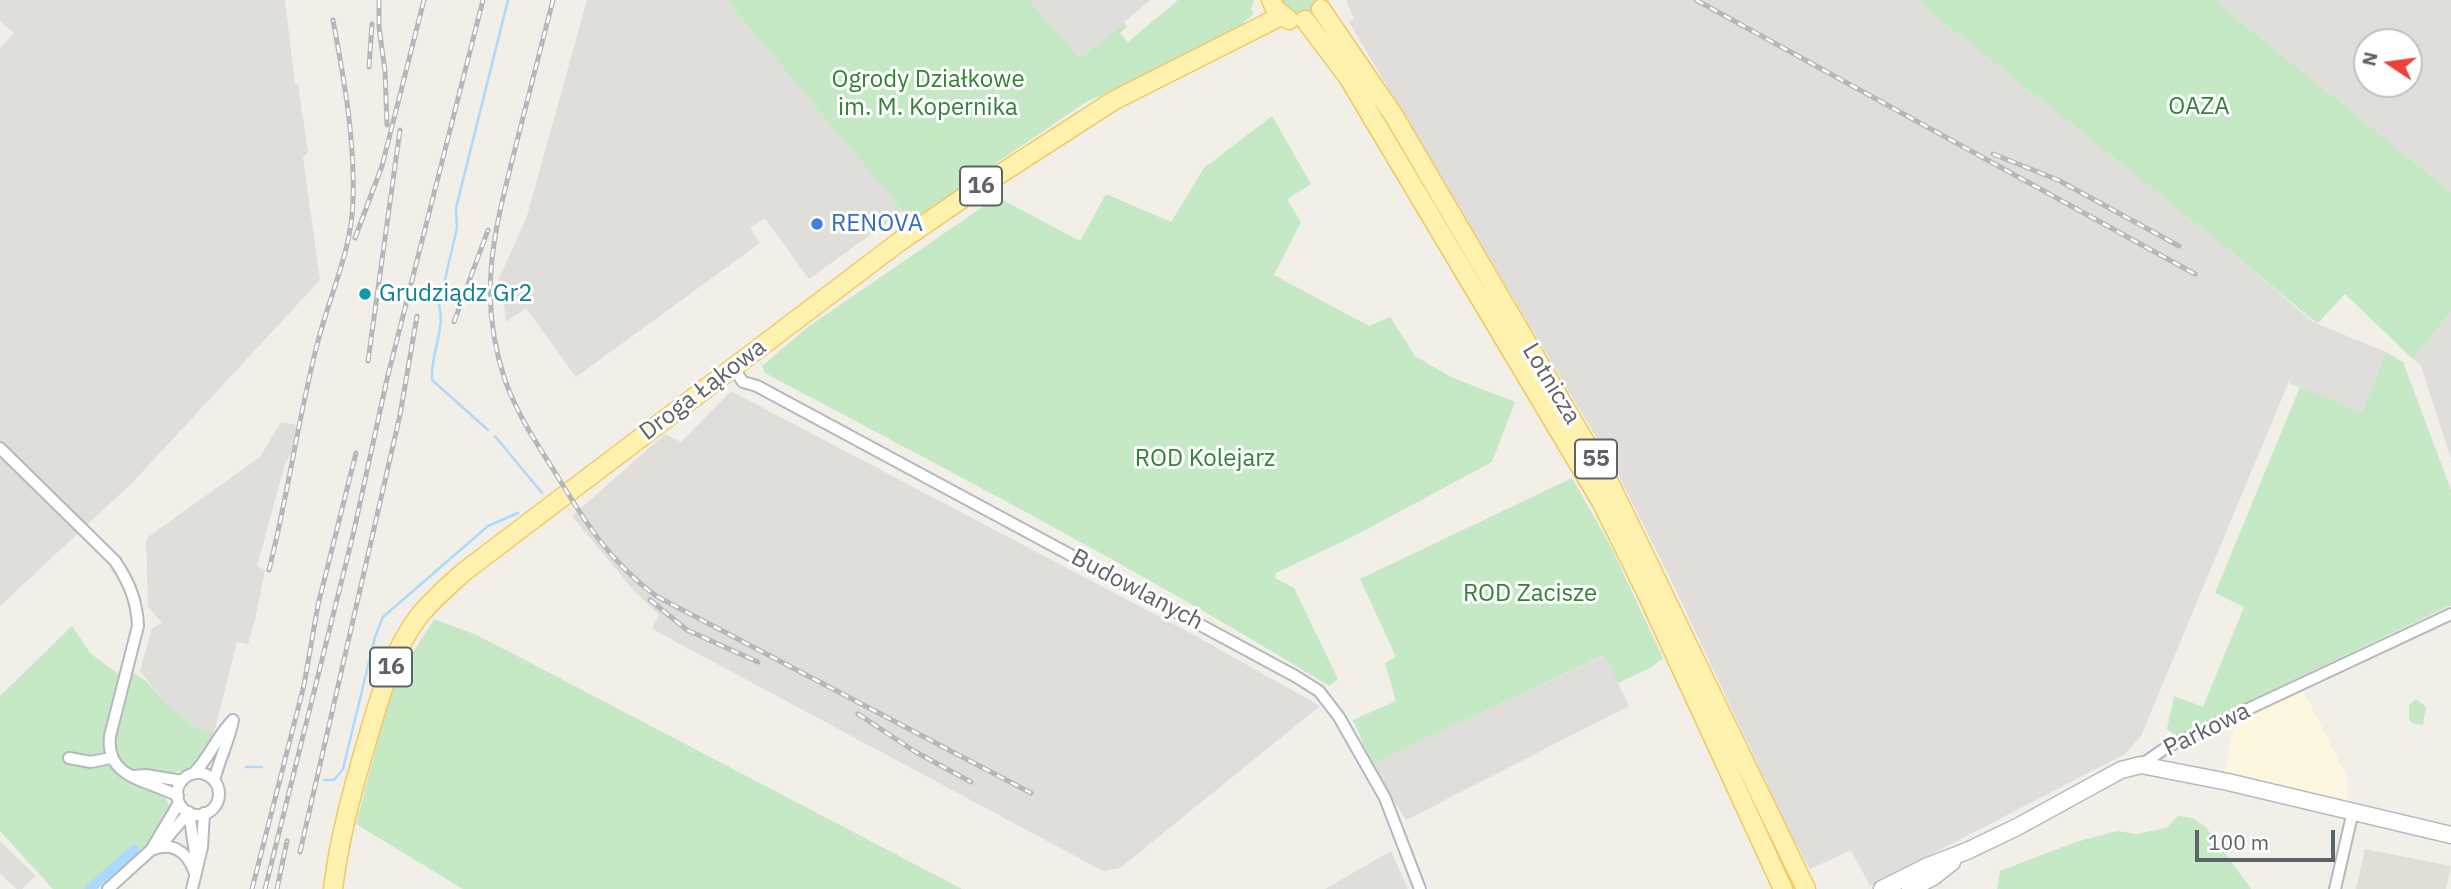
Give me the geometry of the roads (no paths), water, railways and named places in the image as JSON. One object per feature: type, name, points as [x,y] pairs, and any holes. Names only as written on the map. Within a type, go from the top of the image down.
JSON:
[{"type":"main road","points":[[1305,20],[1323,4]]},
{"type":"main road","name":"Lotnicza","points":[[1323,4],[1394,116],[1611,486],[1806,889]]},
{"type":"main road","name":"16","points":[[1275,6],[1289,20],[1305,20]]},
{"type":"main road","name":"Droga Łąkowa","points":[[333,889],[343,826],[390,669],[419,617],[440,594],[465,571],[899,242],[1113,101],[1246,32],[1275,6]]},
{"type":"main road","name":"Lotnicza","points":[[1305,20],[1360,97],[1602,503],[1783,889]]},
{"type":"street","name":"Budowlanych","points":[[733,368],[743,382],[757,386],[1319,691],[1339,717],[1385,798],[1420,889]]},
{"type":"street","points":[[0,448],[114,561],[133,593],[138,626],[110,736],[111,758],[117,766],[179,799],[189,812],[196,868]]},
{"type":"street","name":"Parkowa","points":[[1882,889],[1928,866],[1967,851],[2121,770],[2141,765],[2167,747],[2451,614]]},
{"type":"street","points":[[155,848],[179,799],[178,786],[194,774],[212,753],[223,729],[233,720],[214,780]]},
{"type":"street","points":[[69,758],[91,762],[111,758]]},
{"type":"street","points":[[2141,765],[2228,782],[2451,835]]},
{"type":"street","points":[[189,812],[204,813],[211,809],[218,797],[214,780],[205,774],[194,774]]},
{"type":"street","points":[[134,776],[146,775],[182,781]]},
{"type":"street","points":[[2335,889],[2353,811]]},
{"type":"street","points":[[108,889],[155,848],[189,812]]},
{"type":"street","points":[[191,889],[202,847],[204,813]]},
{"type":"street","points":[[155,848],[170,846],[179,850],[196,868]]},
{"type":"street","name":"Parkowa","points":[[1910,889],[1933,877],[1967,851]]},
{"type":"waterway","points":[[488,430],[432,380],[432,371],[441,323],[439,305],[457,228],[456,208],[508,0]]},
{"type":"waterway","points":[[495,436],[542,493]]},
{"type":"waterway","points":[[324,780],[334,780],[343,769],[375,637],[383,617],[488,526],[518,513]]},
{"type":"waterway","points":[[246,767],[262,767]]},
{"type":"waterway","points":[[90,889],[134,850]]},
{"type":"railway","points":[[379,0],[387,125]]},
{"type":"railway","points":[[355,238],[382,166],[424,0]]},
{"type":"railway","points":[[265,889],[353,535],[387,379],[483,0]]},
{"type":"railway","points":[[553,0],[501,205],[490,290],[496,349],[505,380],[515,405],[535,440],[577,509],[600,540],[625,569],[656,596],[1031,793]]},
{"type":"railway","points":[[1696,0],[2195,274]]},
{"type":"railway","points":[[269,570],[310,373],[352,219],[350,132],[333,20]]},
{"type":"railway","points":[[369,67],[372,24]]},
{"type":"railway","points":[[368,361],[400,130]]},
{"type":"railway","points":[[1993,154],[2058,180],[2179,246]]},
{"type":"railway","points":[[454,322],[488,230]]},
{"type":"railway","points":[[300,852],[400,415],[417,316]]},
{"type":"railway","points":[[252,889],[304,685],[318,605],[356,453]]},
{"type":"railway","points":[[650,600],[687,630],[758,662]]},
{"type":"railway","points":[[858,714],[914,751],[971,782]]},
{"type":"railway","points":[[277,889],[287,841]]},
{"type":"place","name":"RENOVA","points":[[817,224]]},
{"type":"place","name":"Grudziądz Gr2","points":[[365,294]]},
{"type":"park label","name":"Ogrody Działkowe im. M. Kopernika","points":[[928,94]]},
{"type":"park label","name":"OAZA","points":[[2199,107]]},
{"type":"park label","name":"ROD Kolejarz","points":[[1205,459]]},
{"type":"park label","name":"ROD Zacisze","points":[[1530,594]]}]
